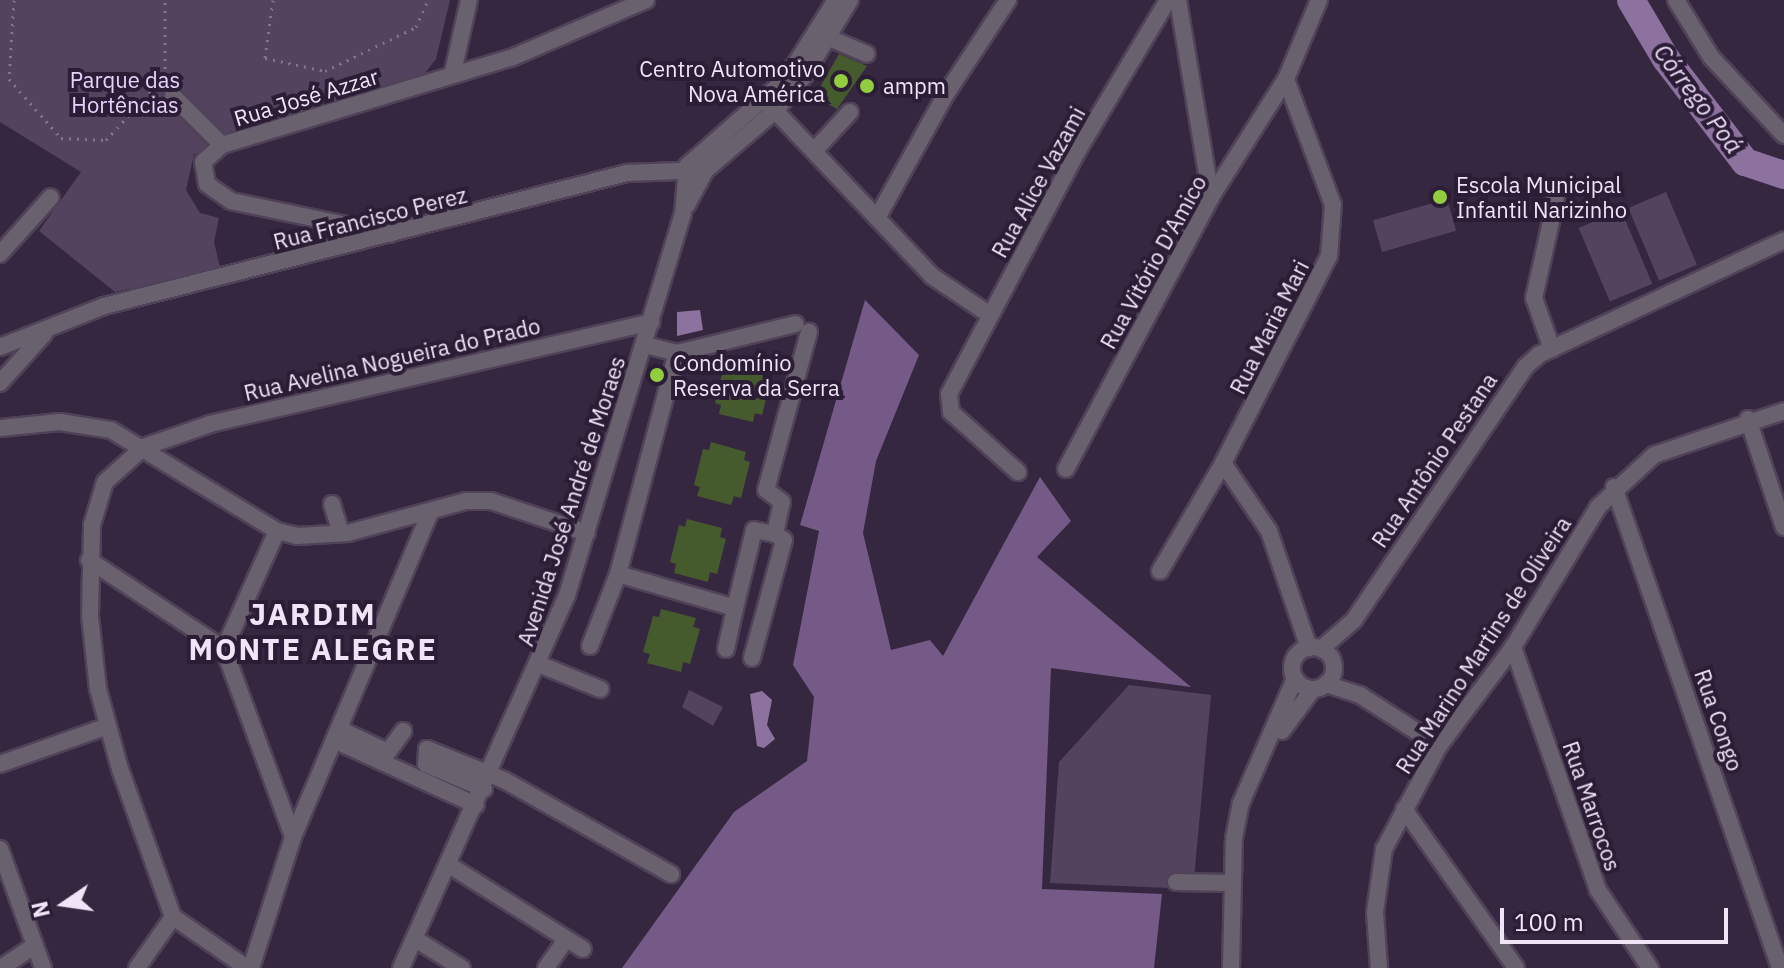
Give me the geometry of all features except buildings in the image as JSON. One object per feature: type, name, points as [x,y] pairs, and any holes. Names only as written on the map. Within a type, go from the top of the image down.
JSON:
[{"type":"street","points":[[453,72],[469,0]]},
{"type":"street","name":"Rua José Azzar","points":[[396,235],[231,201],[202,174],[203,162],[222,145],[453,72],[544,47],[646,0]]},
{"type":"street","name":"Avenida José André de Moraes","points":[[683,214],[687,166],[770,105],[836,0]]},
{"type":"street","name":"Avenida José André de Moraes","points":[[401,968],[541,665],[587,533],[683,214],[706,170],[770,105],[827,37],[850,0]]},
{"type":"street","points":[[877,218],[946,94],[1008,0]]},
{"type":"street","name":"Rua Alice Vazami","points":[[1018,472],[951,412],[952,388],[1168,0]]},
{"type":"street","points":[[1178,0],[1211,197]]},
{"type":"street","points":[[1286,79],[1319,0]]},
{"type":"street","points":[[1676,0],[1711,57],[1784,135]]},
{"type":"street","points":[[827,37],[867,54]]},
{"type":"street","name":"Rua Vitório D'Amico","points":[[1066,469],[1211,197],[1286,79]]},
{"type":"street","name":"Rua Maria Mari","points":[[1160,571],[1223,463],[1310,302],[1334,232],[1333,205],[1286,79]]},
{"type":"street","points":[[173,96],[222,145]]},
{"type":"street","points":[[770,105],[932,276],[990,315]]},
{"type":"street","points":[[814,151],[850,112]]},
{"type":"street","name":"Rua Francisco Perez","points":[[0,347],[104,306],[396,235],[627,173],[687,166],[706,170]]},
{"type":"street","points":[[0,254],[51,197]]},
{"type":"street","points":[[1552,349],[1534,298],[1556,199]]},
{"type":"street","name":"Rua Antônio Pestana","points":[[1320,686],[1319,655],[1354,620],[1496,403],[1525,367],[1552,349],[1782,245]]},
{"type":"street","name":"Rua Avelina Nogueira do Prado","points":[[144,447],[291,402],[651,322]]},
{"type":"street","points":[[645,345],[677,353],[802,328],[766,490],[782,502],[775,534]]},
{"type":"street","name":"Rua Francisco Perez","points":[[0,383],[47,330]]},
{"type":"street","points":[[590,646],[618,574],[677,353]]},
{"type":"street","name":"Rua Marino Martins de Oliveira","points":[[1379,968],[1377,875],[1404,809],[1439,746],[1513,647],[1614,487],[1654,455],[1748,419],[1784,411]]},
{"type":"street","points":[[1748,419],[1784,527]]},
{"type":"street","points":[[0,428],[83,423],[144,447],[277,531],[341,533],[491,501],[587,533]]},
{"type":"street","points":[[144,447],[105,482],[89,560],[93,652],[108,726],[173,917],[249,968],[293,837],[430,512]]},
{"type":"street","points":[[1223,463],[1269,531],[1295,616],[1319,655],[1360,695],[1439,746]]},
{"type":"street","name":"Rua Congo","points":[[1614,487],[1780,968]]},
{"type":"street","points":[[332,504],[341,533]]},
{"type":"street","points":[[726,649],[754,530],[775,534],[784,540],[752,658]]},
{"type":"street","points":[[224,649],[277,531]]},
{"type":"street","points":[[89,560],[224,649],[293,837]]},
{"type":"street","points":[[618,574],[735,608]]},
{"type":"street","name":"Rua Marrocos","points":[[1513,647],[1598,890],[1650,968]]},
{"type":"street","points":[[1231,968],[1230,883],[1241,803],[1295,678],[1319,655]]},
{"type":"street","points":[[541,665],[600,689]]},
{"type":"street","points":[[1295,678],[1360,695]]},
{"type":"street","points":[[1261,762],[1320,686]]},
{"type":"street","points":[[0,764],[108,726]]},
{"type":"street","points":[[337,735],[388,752],[403,731]]},
{"type":"street","points":[[337,735],[476,805]]},
{"type":"street","points":[[487,781],[671,874]]},
{"type":"street","points":[[1404,809],[1516,968]]},
{"type":"street","points":[[0,849],[32,947],[43,968]]},
{"type":"street","points":[[449,865],[583,949]]},
{"type":"street","points":[[1176,882],[1230,883]]},
{"type":"street","points":[[137,968],[173,917]]},
{"type":"street","points":[[415,939],[462,968]]},
{"type":"street","points":[[546,968],[566,939]]},
{"type":"street","points":[[1,968],[32,947]]},
{"type":"path","points":[[14,0],[9,79],[61,138],[106,140],[165,76],[165,0]]},
{"type":"path","points":[[273,0],[265,58],[325,71],[416,27],[428,0]]},
{"type":"green space","name":"Parque das Hortências","points":[[0,0],[450,0],[436,59],[425,73],[194,154],[186,190],[200,213],[219,218],[214,242],[220,267],[115,292],[39,231],[81,172],[0,122]]},
{"type":"green space","points":[[1666,192],[1697,265],[1659,281],[1628,208]]},
{"type":"green space","points":[[1447,199],[1456,231],[1382,252],[1373,220]]},
{"type":"green space","points":[[1621,210],[1652,284],[1610,302],[1579,228]]},
{"type":"green space","points":[[1129,685],[1211,695],[1193,889],[1050,883],[1059,762]]},
{"type":"green space","points":[[689,690],[723,707],[713,726],[682,707]]},
{"type":"shaded area","points":[[865,300],[919,355],[876,461],[863,533],[891,650],[930,640],[943,656],[1040,477],[1071,521],[1037,557],[1191,687],[1051,668],[1042,889],[1162,894],[1154,968],[622,968],[734,812],[807,761],[814,697],[793,665],[819,531],[800,525]]},
{"type":"shaded area","points":[[700,310],[703,330],[677,336],[677,312]]},
{"type":"shaded area","points":[[762,691],[772,700],[767,725],[775,739],[764,748],[757,746],[750,694]]},
{"type":"waterway","name":"Córrego Poá","points":[[1631,0],[1666,59],[1745,162],[1784,175]]},
{"type":"place","name":"Centro Automotivo Nova América","points":[[841,81]]},
{"type":"place","name":"ampm","points":[[867,86]]},
{"type":"place","name":"Escola Municipal Infantil Narizinho","points":[[1440,197]]},
{"type":"place","name":"Condomínio Reserva da Serra","points":[[657,375]]},
{"type":"district","name":"JARDIM MONTE ALEGRE","points":[[313,631]]}]
